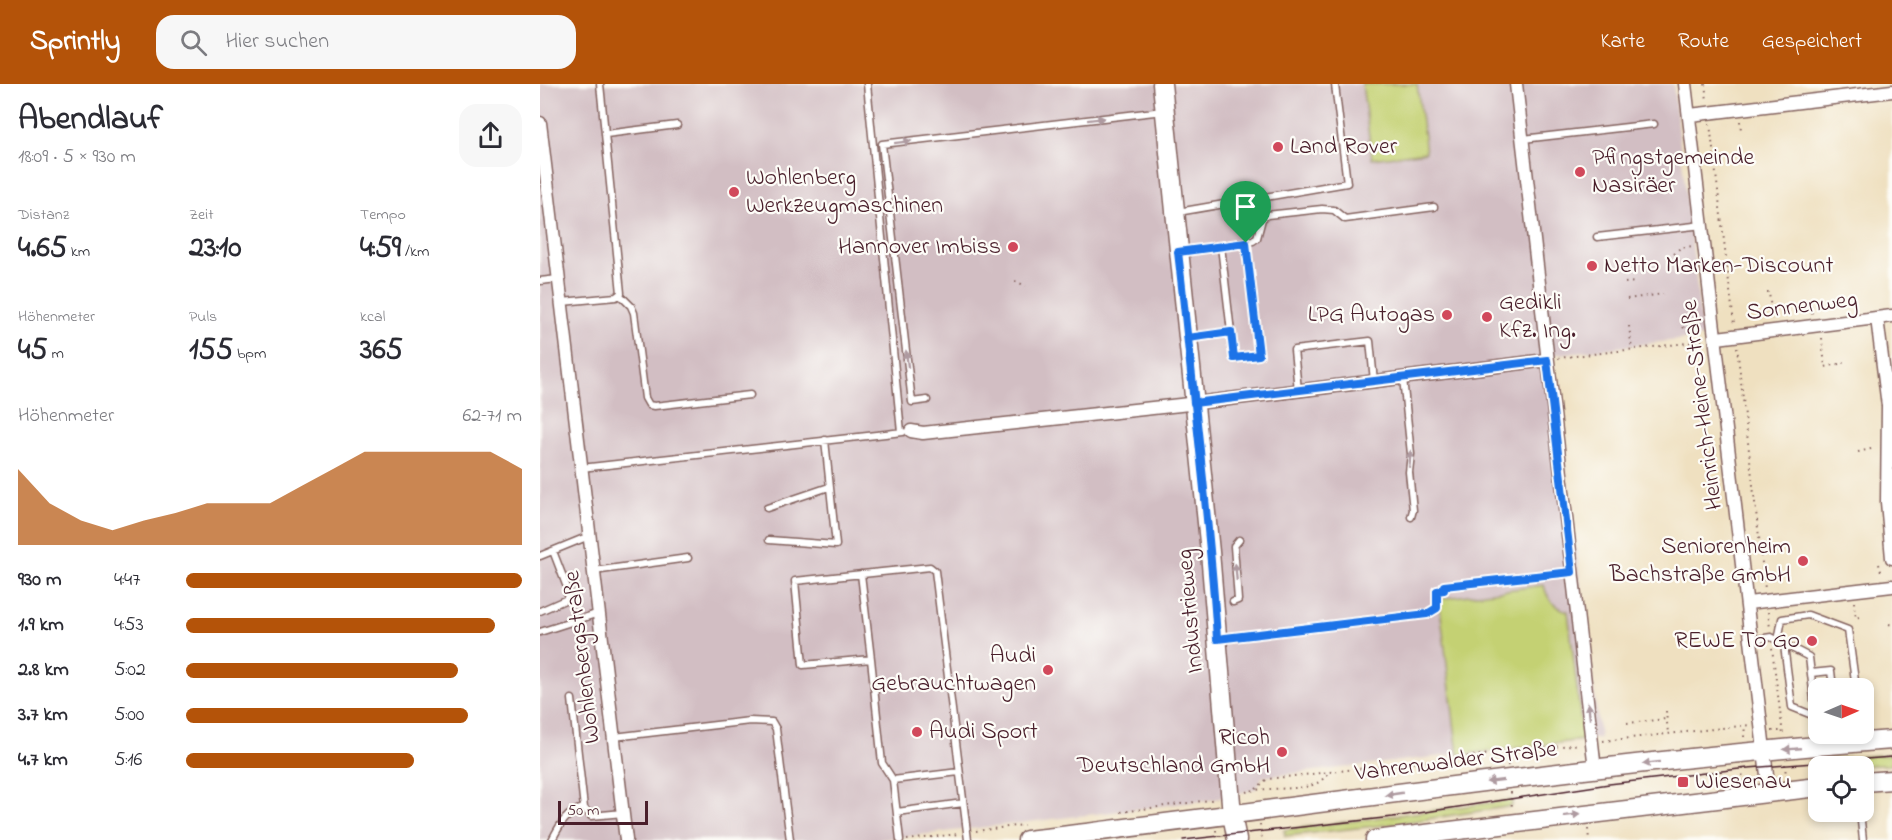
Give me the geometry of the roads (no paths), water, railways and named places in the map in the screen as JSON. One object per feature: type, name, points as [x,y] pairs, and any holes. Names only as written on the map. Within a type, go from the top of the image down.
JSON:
[{"type":"main road","name":"Industrieweg","points":[[1162,84],[1217,639],[1232,815],[1237,840]]},
{"type":"main road","name":"Vahrenwalder Straße","points":[[1027,840],[1595,769],[1889,741]]},
{"type":"main road","points":[[1874,781],[1892,780]]},
{"type":"main road","points":[[1376,840],[1808,788]]},
{"type":"street","points":[[1516,84],[1595,769]]},
{"type":"street","name":"Heinrich-Heine-Straße","points":[[1685,84],[1703,225],[1712,340],[1720,361],[1765,752],[1778,791]]},
{"type":"street","points":[[1689,115],[1892,91]]},
{"type":"street","name":"Wohlenbergstraße","points":[[540,123],[626,840]]},
{"type":"street","name":"Sonnenweg","points":[[1712,340],[1892,316]]},
{"type":"street","points":[[1877,318],[1888,406],[1887,502],[1892,558]]},
{"type":"street","points":[[906,432],[923,433],[1194,403],[1547,360]]},
{"type":"street","points":[[1748,603],[1892,586]]},
{"type":"lane","points":[[600,84],[620,295]]},
{"type":"lane","points":[[581,468],[906,432],[867,84]]},
{"type":"lane","points":[[1174,212],[1347,183],[1335,85]]},
{"type":"lane","points":[[927,400],[912,402],[882,144],[1164,111]]},
{"type":"lane","points":[[606,134],[677,124]]},
{"type":"lane","points":[[1523,139],[1654,124]]},
{"type":"lane","points":[[1178,252],[1253,242],[1257,238],[1262,219],[1268,215],[1322,209],[1334,210],[1345,219],[1434,207]]},
{"type":"lane","points":[[1597,237],[1703,225]]},
{"type":"lane","points":[[1221,246],[1234,358],[1259,355],[1246,243]]},
{"type":"lane","points":[[540,281],[559,279]]},
{"type":"lane","points":[[561,302],[620,295]]},
{"type":"lane","points":[[620,295],[631,306],[634,313],[645,398],[649,405],[750,395]]},
{"type":"lane","points":[[1188,338],[1231,332]]},
{"type":"lane","points":[[1298,390],[1294,350],[1370,341],[1374,381]]},
{"type":"lane","points":[[1403,377],[1412,454],[1409,472],[1413,510],[1411,517]]},
{"type":"lane","points":[[769,540],[836,545],[825,440]]},
{"type":"lane","points":[[767,508],[830,487]]},
{"type":"lane","points":[[540,556],[589,535]]},
{"type":"lane","points":[[1233,602],[1238,600],[1234,546],[1239,540]]},
{"type":"lane","points":[[540,611],[567,599],[568,590],[553,551]]},
{"type":"lane","points":[[594,571],[688,558]]},
{"type":"lane","points":[[871,659],[803,665],[795,581],[930,567],[935,571],[968,840]]},
{"type":"lane","points":[[861,574],[882,763],[893,780],[900,840]]},
{"type":"lane","points":[[540,632],[580,617],[598,613]]},
{"type":"lane","points":[[1217,639],[1427,614]]},
{"type":"lane","points":[[1778,641],[1782,619],[1808,615],[1848,630],[1855,678]]},
{"type":"lane","points":[[1753,640],[1771,637],[1809,657],[1812,678]]},
{"type":"lane","points":[[1784,645],[1792,708],[1808,714]]},
{"type":"lane","points":[[1811,673],[1831,671],[1832,678]]},
{"type":"lane","points":[[572,699],[584,808],[591,816],[623,813]]},
{"type":"lane","points":[[614,737],[750,721],[772,722],[776,729],[790,840]]},
{"type":"lane","points":[[1874,736],[1889,741]]},
{"type":"lane","points":[[893,780],[959,772]]},
{"type":"lane","points":[[897,812],[963,803]]},
{"type":"lane","points":[[552,840],[560,825],[571,812],[584,808]]},
{"type":"lane","points":[[1861,822],[1863,840]]},
{"type":"tram line","points":[[1183,840],[1393,817],[1609,784],[1748,768],[1892,757]]},
{"type":"place","name":"Land Rover","points":[[1278,147]]},
{"type":"place","name":"Pfingstgemeinde Nasiräer","points":[[1580,172]]},
{"type":"place","name":"Wohlenberg Werkzeugmaschinen","points":[[734,192]]},
{"type":"place","name":"Hannover Imbiss","points":[[1013,247]]},
{"type":"place","name":"Netto Marken-Discount","points":[[1592,266]]},
{"type":"place","name":"LPG Autogas","points":[[1447,315]]},
{"type":"place","name":"Gedikli Kfz. Ing.","points":[[1487,317]]},
{"type":"place","name":"Seniorenheim Bachstraße GmbH","points":[[1803,561]]},
{"type":"place","name":"REWE To Go","points":[[1812,641]]},
{"type":"place","name":"Audi Gebrauchtwagen","points":[[1048,670]]},
{"type":"place","name":"Audi Sport","points":[[917,732]]},
{"type":"place","name":"Ricoh Deutschland GmbH","points":[[1282,752]]},
{"type":"place","name":"Wiesenau","points":[[1683,782]]}]
